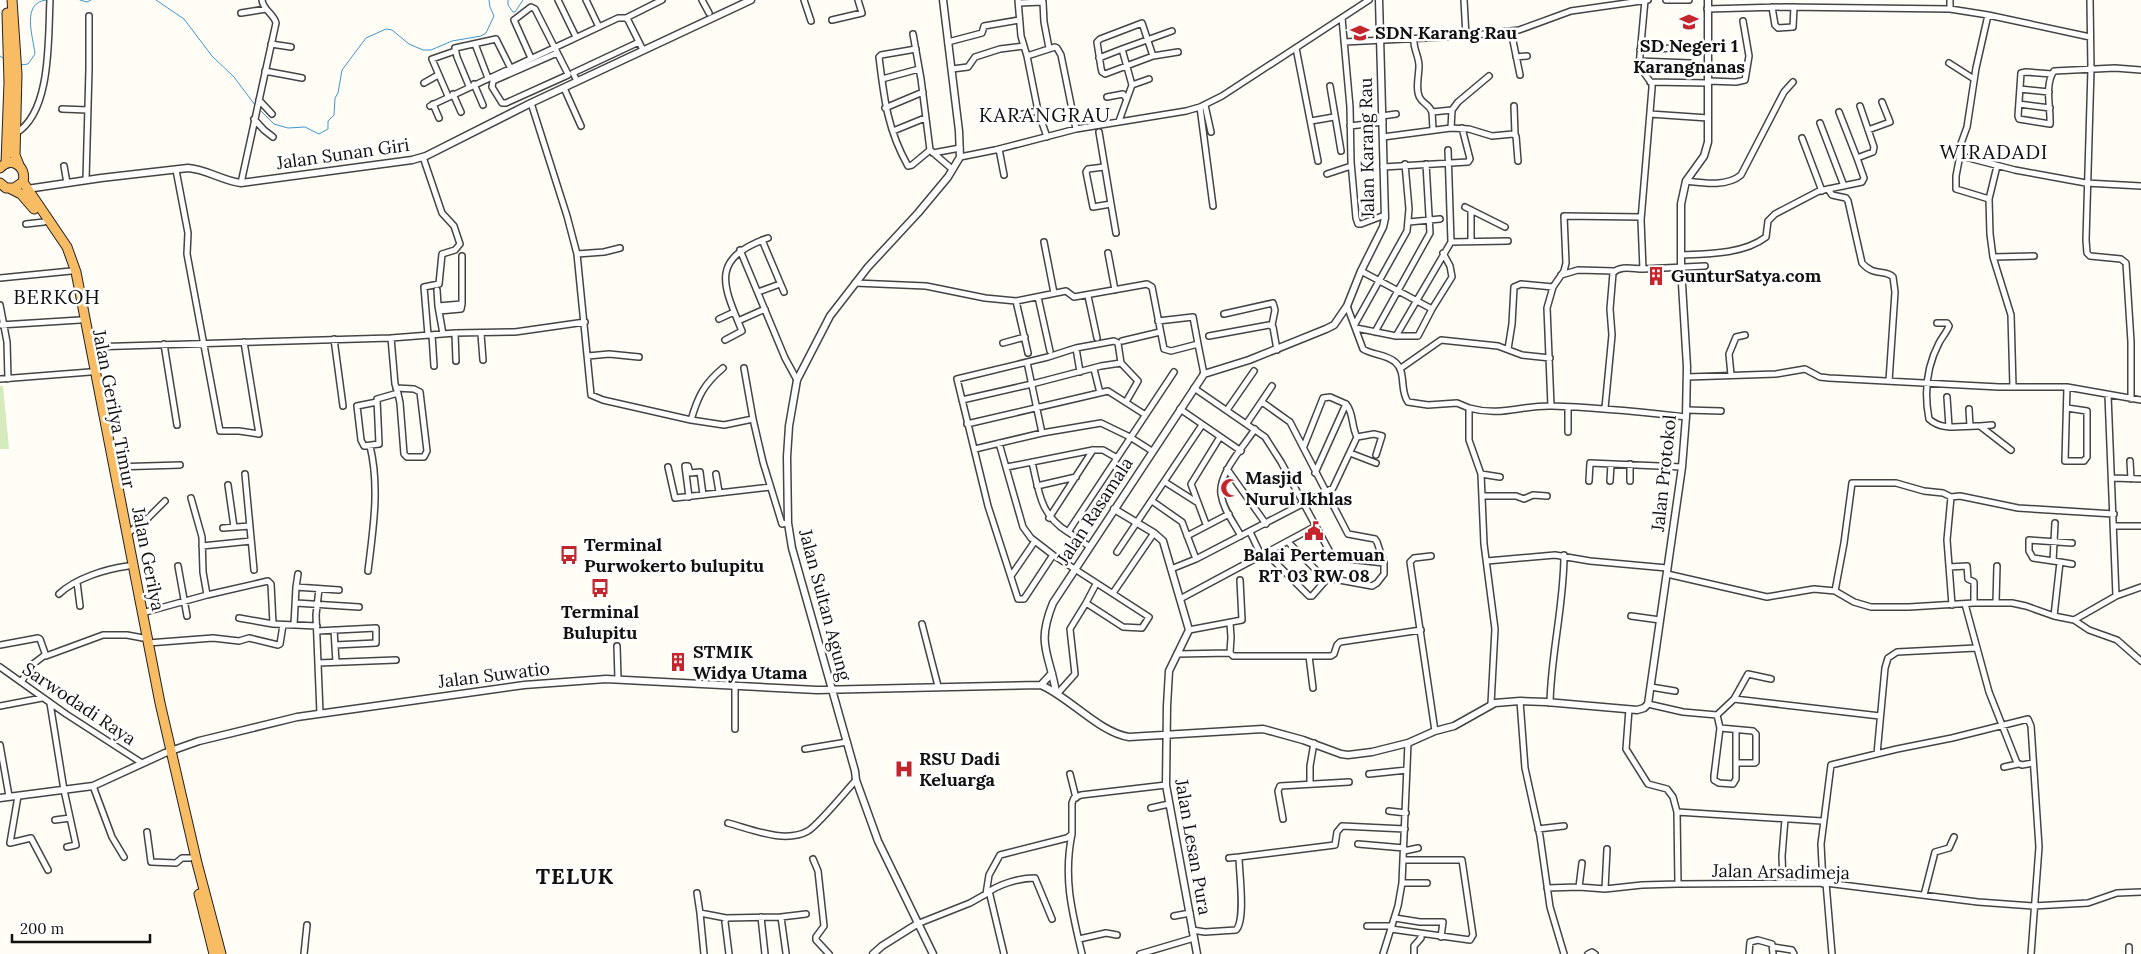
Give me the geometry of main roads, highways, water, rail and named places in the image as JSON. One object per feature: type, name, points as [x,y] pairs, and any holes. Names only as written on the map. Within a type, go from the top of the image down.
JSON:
[{"type":"highway","points":[[7,0],[16,133],[15,156],[24,174],[25,185],[10,189]]},
{"type":"highway","points":[[12,0],[17,74],[9,94],[2,166],[15,163],[19,165]]},
{"type":"highway","name":"Jalan Gerilya Timur","points":[[0,183],[26,198],[65,254],[71,271],[78,293],[80,320],[128,556],[128,566],[146,640]]},
{"type":"highway","name":"Jalan Gerilya","points":[[25,185],[70,252],[126,534],[128,556],[142,613],[167,749],[203,897],[214,954]]},
{"type":"highway","name":"Jalan Gerilya","points":[[185,824],[190,858],[221,954]]},
{"type":"waterway","points":[[20,65],[28,64],[35,54],[30,21],[31,14],[33,7],[38,2],[46,0]]},
{"type":"waterway","points":[[80,0],[87,2],[91,0]]},
{"type":"waterway","points":[[156,0],[184,19],[212,56],[234,77],[255,105]]},
{"type":"waterway","points":[[260,110],[274,124],[288,128],[305,127],[319,134],[328,129],[328,121],[334,115],[335,98],[338,93],[342,70],[366,38],[386,29],[392,30],[409,44],[423,50],[431,50],[452,41],[481,36],[486,33],[494,16],[489,0]]},
{"type":"waterway","points":[[508,0],[508,5],[513,12],[515,12],[523,0]]},
{"type":"place","name":"SD Negeri 1 Karangnanas","points":[[1689,22]]},
{"type":"place","name":"SDN Karang Rau","points":[[1360,33]]},
{"type":"place","name":"GunturSatya.com","points":[[1656,276]]},
{"type":"place","name":"Masjid Nurul Ikhlas","points":[[1230,488]]},
{"type":"place","name":"Balai Pertemuan RT 03 RW 08","points":[[1314,531]]},
{"type":"place","name":"Terminal Purwokerto bulupitu","points":[[569,555]]},
{"type":"place","name":"Terminal Bulupitu","points":[[600,588]]},
{"type":"place","name":"STMIK Widya Utama","points":[[678,662]]},
{"type":"place","name":"RSU Dadi Keluarga","points":[[904,769]]},
{"type":"district","name":"KARANGRAU","points":[[1045,115]]},
{"type":"district","name":"WIRADADI","points":[[1994,152]]},
{"type":"district","name":"BERKOH","points":[[57,297]]},
{"type":"district","name":"TELUK","points":[[575,876]]}]
